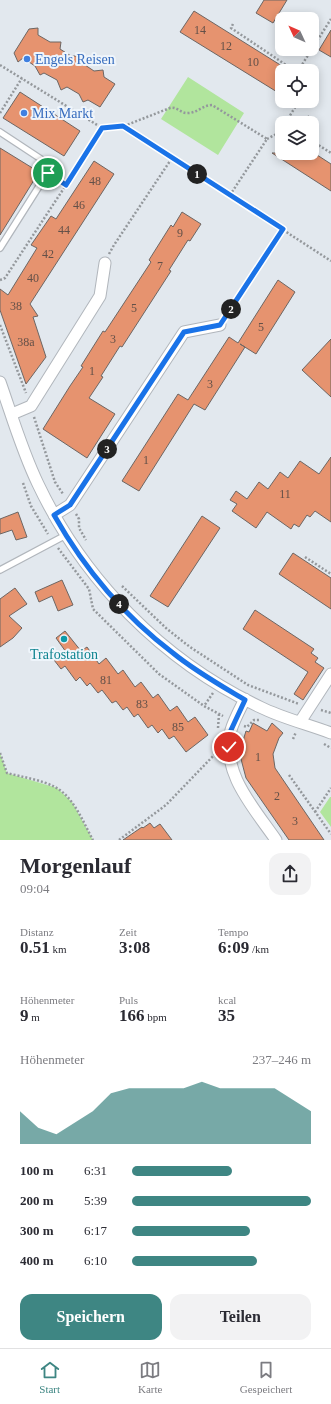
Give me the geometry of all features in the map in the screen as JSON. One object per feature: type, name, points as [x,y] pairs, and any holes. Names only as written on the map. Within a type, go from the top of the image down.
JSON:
[{"type":"street","points":[[12,414],[31,406],[100,296],[105,263]]},
{"type":"street","points":[[54,515],[70,505],[184,332],[220,325]]},
{"type":"street","points":[[0,382],[33,474],[54,515],[85,563],[113,598],[155,639],[173,654],[245,700],[270,712],[331,732]]},
{"type":"street","points":[[300,722],[331,674]]},
{"type":"street","points":[[245,700],[234,722],[230,739],[229,747],[232,767],[234,776],[242,790],[276,840]]},
{"type":"lane","points":[[0,132],[47,162],[50,169],[0,248]]},
{"type":"lane","points":[[0,570],[66,535]]},
{"type":"path","points":[[302,64],[331,19]]},
{"type":"path","points":[[233,24],[230,28],[284,64]]},
{"type":"path","points":[[0,65],[102,128],[123,126],[174,107],[189,114],[207,105],[212,105],[267,139]]},
{"type":"path","points":[[0,113],[22,78]]},
{"type":"path","points":[[123,126],[331,261]]},
{"type":"path","points":[[0,280],[5,278],[102,128]]},
{"type":"path","points":[[230,196],[267,139],[275,135]]},
{"type":"path","points":[[319,146],[331,154]]},
{"type":"path","points":[[105,263],[114,245],[172,158]]},
{"type":"path","points":[[48,173],[66,185]]},
{"type":"path","points":[[220,325],[283,229]]},
{"type":"path","points":[[0,325],[31,406],[55,482],[79,519],[79,528],[89,545]]},
{"type":"path","points":[[305,557],[331,574]]},
{"type":"path","points":[[119,584],[167,629],[190,647],[248,685],[309,708],[331,713]]},
{"type":"path","points":[[218,729],[219,714]]},
{"type":"path","points":[[119,840],[166,805],[217,752],[217,745]]},
{"type":"path","points":[[0,753],[7,773],[50,785],[57,788],[67,797],[72,802],[93,840]]},
{"type":"path","points":[[289,775],[331,834]]},
{"type":"path","points":[[315,812],[331,788]]},
{"type":"green space","points":[[188,77],[244,113],[218,155],[161,119]]},
{"type":"green space","points":[[0,753],[7,773],[57,788],[72,802],[93,840],[0,840]]},
{"type":"green space","points":[[331,797],[331,827],[320,812]]},
{"type":"building","points":[[264,0],[287,0],[280,12],[275,12],[275,20],[273,23],[256,13]]},
{"type":"building","points":[[194,11],[279,64],[275,64],[275,91],[180,32]]},
{"type":"building","points":[[38,28],[38,35],[50,42],[61,42],[60,49],[71,56],[81,56],[82,63],[94,71],[103,70],[104,77],[115,84],[100,107],[88,100],[83,102],[79,94],[67,87],[61,90],[57,80],[44,73],[40,75],[35,66],[23,58],[18,62],[14,53],[29,29]]},
{"type":"building","points":[[331,30],[331,57],[319,50]]},
{"type":"building","points":[[20,92],[80,131],[64,156],[3,118]]},
{"type":"building","points":[[0,148],[39,172],[0,235]]},
{"type":"building","points":[[319,156],[331,164],[331,191],[283,160],[319,160]]},
{"type":"building","points":[[94,161],[114,174],[30,304],[38,316],[33,317],[46,357],[26,384],[0,310],[0,289],[8,295],[37,248],[31,245],[51,216],[56,219]]},
{"type":"building","points":[[182,212],[201,224],[190,241],[188,240],[169,270],[171,271],[122,347],[120,346],[101,376],[103,377],[89,398],[115,414],[87,458],[43,429],[83,367],[81,366],[103,331],[105,332],[151,262],[149,260],[171,225],[173,227]]},
{"type":"building","points":[[278,280],[295,292],[256,354],[245,347],[205,410],[194,404],[139,491],[122,481],[178,394],[188,400],[229,337],[238,343]]},
{"type":"building","points":[[331,339],[331,397],[302,370]]},
{"type":"building","points":[[331,457],[331,522],[315,511],[310,517],[307,515],[299,527],[294,524],[291,529],[267,512],[256,528],[232,511],[237,504],[230,500],[236,491],[247,499],[259,482],[268,489],[280,472],[288,478],[300,461],[319,474]]},
{"type":"building","points":[[18,512],[27,537],[16,540],[12,530],[0,534],[0,519]]},
{"type":"building","points":[[202,516],[220,528],[168,607],[150,596]]},
{"type":"building","points":[[293,553],[331,578],[331,609],[279,574]]},
{"type":"building","points":[[62,580],[73,605],[58,611],[52,596],[39,602],[35,592]]},
{"type":"building","points":[[15,588],[27,604],[9,616],[22,628],[13,638],[0,647],[0,599]]},
{"type":"building","points":[[255,610],[314,649],[311,653],[318,658],[315,662],[324,668],[303,700],[294,694],[308,672],[243,629]]},
{"type":"building","points":[[65,631],[81,651],[87,647],[99,664],[106,658],[118,674],[123,670],[135,687],[141,682],[153,698],[158,694],[170,711],[177,706],[188,722],[195,717],[208,735],[186,752],[174,736],[169,739],[162,729],[158,733],[152,725],[148,728],[138,714],[134,717],[127,707],[123,710],[116,701],[112,703],[102,690],[98,693],[90,683],[87,686],[80,677],[76,681],[65,666],[61,669],[54,660],[66,652],[56,638]]},
{"type":"building","points":[[253,723],[267,731],[272,723],[283,733],[279,738],[273,754],[275,768],[324,840],[289,840],[246,778],[241,759],[242,744],[246,731],[249,732]]},
{"type":"building","points":[[150,823],[154,828],[160,824],[172,840],[123,840],[142,827],[143,828]]},
{"type":"place","name":"Engels Reisen","points":[[27,59]]},
{"type":"place","name":"Mix Markt","points":[[24,113]]},
{"type":"place","name":"Trafostation","points":[[64,639]]},
{"type":"route","points":[[48,173],[66,185],[102,128],[123,126],[283,229],[220,325],[184,332],[70,505],[54,515],[76,552],[113,598],[135,620],[173,654],[245,700],[231,730],[229,747]]}]
